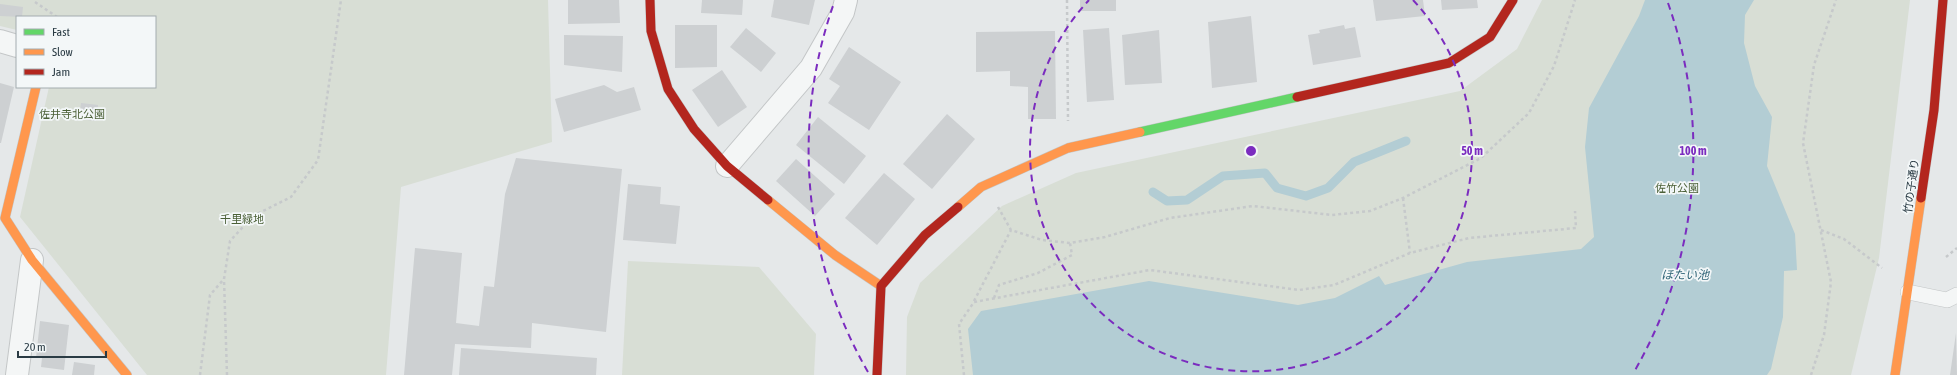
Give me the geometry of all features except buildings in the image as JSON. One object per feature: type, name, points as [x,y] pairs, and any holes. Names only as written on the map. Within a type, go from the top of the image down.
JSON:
[{"type":"street","points":[[650,0],[651,31],[668,89],[694,129],[727,166],[835,256],[880,286]]},
{"type":"street","points":[[727,166],[811,68],[843,12],[846,0]]},
{"type":"street","points":[[878,375],[880,286],[925,236],[981,187],[1068,148],[1449,63],[1490,37],[1513,0]]},
{"type":"street","name":"竹の子通り","points":[[1895,375],[1934,110],[1943,0]]},
{"type":"street","points":[[0,41],[16,46]]},
{"type":"street","points":[[36,88],[5,218],[32,260],[127,375]]},
{"type":"street","points":[[17,375],[32,260]]},
{"type":"lane","points":[[1908,292],[1947,300],[1957,295]]},
{"type":"path","points":[[227,375],[224,279],[230,241],[253,216],[291,197],[318,160],[341,0]]},
{"type":"path","points":[[1067,0],[1068,148]]},
{"type":"path","points":[[995,203],[1011,230],[1042,240],[1070,243],[1105,237],[1170,218],[1253,206],[1332,215],[1370,211],[1403,198],[1481,158],[1529,113],[1554,66],[1575,0]]},
{"type":"path","points":[[1811,375],[1824,335],[1831,282],[1803,143],[1814,65],[1836,0]]},
{"type":"path","points":[[36,2],[56,16]]},
{"type":"path","points":[[1403,198],[1410,254]]},
{"type":"path","points":[[974,302],[1150,270],[1299,290],[1334,284],[1410,254],[1469,238],[1576,228],[1575,211]]},
{"type":"path","points":[[1820,229],[1844,239],[1882,268]]},
{"type":"path","points":[[964,375],[959,324],[974,302],[1011,230]]},
{"type":"path","points":[[994,298],[999,285],[1038,273],[1072,255],[1070,243]]},
{"type":"path","points":[[1946,257],[1957,248]]},
{"type":"path","points":[[200,375],[210,295],[224,279]]},
{"type":"green space","name":"千里緑地","points":[[0,0],[548,0],[552,142],[401,187],[386,375],[147,375],[20,217],[49,88],[156,88],[156,16],[16,16],[16,30],[0,26]]},
{"type":"green space","name":"佐竹公園","points":[[1542,0],[1910,0],[1879,258],[1851,375],[906,375],[907,317],[920,283],[1002,206],[1076,173],[1460,91],[1517,49]]},
{"type":"green space","points":[[628,261],[759,267],[816,334],[814,375],[622,375]]},
{"type":"water","name":"ほたい池","points":[[1645,0],[1754,0],[1745,15],[1744,43],[1755,86],[1772,117],[1767,166],[1795,234],[1797,270],[1784,271],[1783,317],[1771,369],[1767,375],[973,375],[968,329],[981,311],[1149,281],[1298,305],[1335,298],[1379,276],[1385,285],[1467,262],[1581,249],[1594,237],[1585,147],[1589,108],[1639,16]]},
{"type":"waterway","points":[[1153,192],[1167,201],[1187,200],[1223,176],[1265,173],[1277,188],[1306,196],[1328,188],[1354,162],[1406,141]]},
{"type":"traffic: fast","points":[[1140,132],[1297,97]]},
{"type":"traffic: slow","points":[[36,88],[5,218],[32,260],[127,375]]},
{"type":"traffic: slow","points":[[958,207],[981,187],[1068,148],[1140,132]]},
{"type":"traffic: slow","points":[[1895,375],[1921,198]]},
{"type":"traffic: slow","points":[[768,200],[835,255],[881,286]]},
{"type":"traffic: jam","points":[[650,0],[651,31],[668,89],[694,129],[727,166],[768,200]]},
{"type":"traffic: jam","points":[[1297,97],[1449,63],[1490,37],[1513,0]]},
{"type":"traffic: jam","points":[[1921,198],[1934,110],[1943,0]]},
{"type":"traffic: jam","points":[[877,375],[881,286],[925,235],[958,207]]},
{"type":"park label","name":"佐井寺北公園","points":[[72,114]]}]
